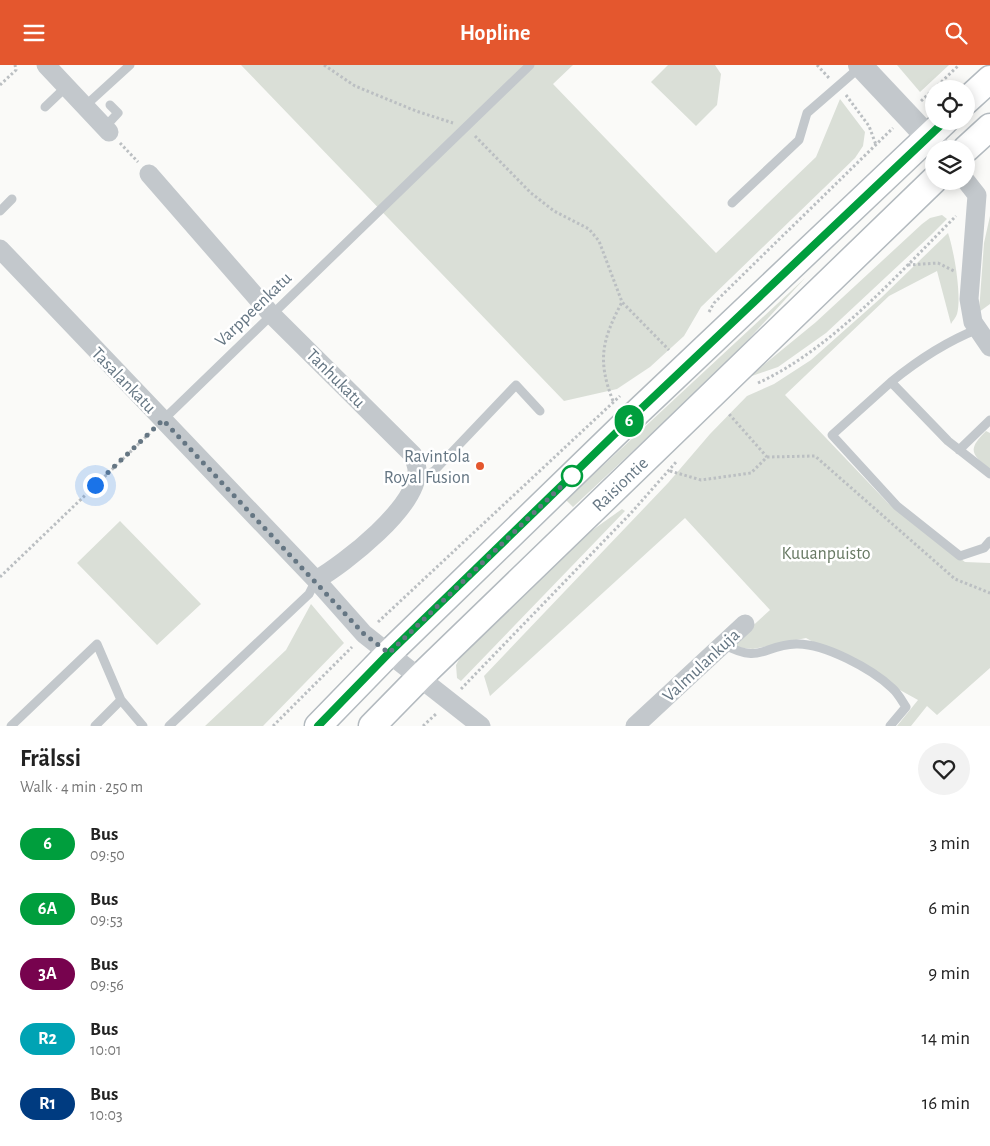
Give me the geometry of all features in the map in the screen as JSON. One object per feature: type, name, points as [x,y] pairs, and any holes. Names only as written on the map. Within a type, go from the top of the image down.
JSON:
[{"type":"main road","points":[[975,93],[990,79]]},
{"type":"main road","points":[[975,141],[990,127]]},
{"type":"main road","points":[[318,726],[389,653],[632,417],[937,135]]},
{"type":"main road","name":"Raisiontie","points":[[372,726],[420,677],[925,189]]},
{"type":"street","points":[[46,65],[107,129]]},
{"type":"street","points":[[861,65],[907,114],[937,135]]},
{"type":"street","name":"Tanhukatu","points":[[149,173],[271,314],[413,455],[418,469],[415,481]]},
{"type":"street","points":[[972,190],[969,299],[973,322],[990,347]]},
{"type":"street","name":"Tasalankatu","points":[[0,249],[316,580],[364,634],[481,726]]},
{"type":"street","points":[[316,580],[331,571],[379,530],[401,507],[415,481]]},
{"type":"street","name":"Valmulankuja","points":[[635,726],[745,624]]},
{"type":"lane","points":[[86,107],[130,65]]},
{"type":"lane","name":"Varppeenkatu","points":[[163,420],[530,65]]},
{"type":"lane","points":[[732,203],[799,140],[807,113],[861,65]]},
{"type":"lane","points":[[45,107],[66,87]]},
{"type":"lane","points":[[107,129],[118,113],[110,105]]},
{"type":"lane","points":[[0,211],[12,199]]},
{"type":"lane","points":[[978,329],[950,340],[915,363],[832,435],[897,506],[960,556],[988,547]]},
{"type":"lane","points":[[891,382],[914,408],[959,450],[990,474]]},
{"type":"lane","points":[[415,481],[434,471],[516,385],[540,411]]},
{"type":"lane","points":[[959,450],[990,420]]},
{"type":"lane","points":[[169,726],[309,594],[316,580]]},
{"type":"lane","points":[[11,726],[97,644],[122,700],[143,726]]},
{"type":"lane","points":[[723,644],[737,651],[755,655],[795,644],[813,645],[845,658],[866,669],[892,688],[906,707],[890,726]]},
{"type":"lane","points":[[95,726],[122,700]]},
{"type":"path","points":[[0,85],[16,70],[15,65]]},
{"type":"path","points":[[324,65],[355,86],[416,111],[465,126],[531,193],[554,211],[589,229],[599,241],[622,302],[669,350]]},
{"type":"path","points":[[817,65],[838,86],[869,125],[876,145]]},
{"type":"path","points":[[943,80],[959,65]]},
{"type":"path","points":[[706,317],[714,303],[925,97]]},
{"type":"path","points":[[107,129],[149,173]]},
{"type":"path","points":[[750,387],[784,370],[832,334],[907,265],[970,190]]},
{"type":"path","points":[[907,265],[938,263],[952,269],[970,284]]},
{"type":"path","points":[[613,401],[602,364],[604,343],[622,302]]},
{"type":"path","points":[[272,726],[364,634],[613,401],[627,392]]},
{"type":"path","points":[[729,414],[768,457]]},
{"type":"path","points":[[0,577],[163,420]]},
{"type":"path","points":[[670,471],[701,480],[751,473],[768,457],[815,456],[956,579],[990,593]]},
{"type":"path","points":[[423,726],[670,471],[681,457]]},
{"type":"green space","points":[[241,65],[573,65],[553,84],[716,253],[816,157],[840,99],[865,132],[863,146],[855,158],[701,307],[684,336],[650,367],[617,389],[564,401]]},
{"type":"green space","points":[[668,65],[715,65],[721,74],[717,105],[696,126],[651,82]]},
{"type":"green space","points":[[897,65],[949,65],[933,80],[925,80],[925,87],[920,92]]},
{"type":"green space","points":[[942,215],[947,219],[826,333],[778,367],[749,377],[816,322],[922,224],[930,218]]},
{"type":"green space","points":[[990,216],[990,304],[979,312],[984,243]]},
{"type":"green space","name":"Kuuanpuisto","points":[[948,233],[953,250],[959,297],[957,314],[951,324],[937,271],[889,296],[785,395],[888,503],[965,562],[990,563],[990,668],[937,715],[927,706],[911,726],[897,726],[918,700],[806,638],[753,649],[735,647],[734,643],[770,610],[685,518],[490,696],[484,676],[668,483],[710,434],[747,396],[774,384],[811,360],[882,297]]},
{"type":"green space","points":[[805,278],[724,366],[573,507],[566,500]]},
{"type":"green space","points":[[986,431],[990,433],[990,469],[978,459],[974,451],[976,442]]},
{"type":"green space","points":[[622,509],[625,511],[461,681],[457,678],[456,665],[467,645],[580,539]]},
{"type":"green space","points":[[120,521],[201,604],[157,645],[77,563]]},
{"type":"green space","points":[[311,604],[344,643],[263,726],[205,726],[286,650]]},
{"type":"bus line","name":"6","points":[[318,726],[389,653],[625,424],[935,130]]},
{"type":"place","name":"Ravintola Royal Fusion","points":[[480,466]]},
{"type":"route","points":[[95,485],[163,420],[316,580],[364,634],[389,653],[572,476]]}]
